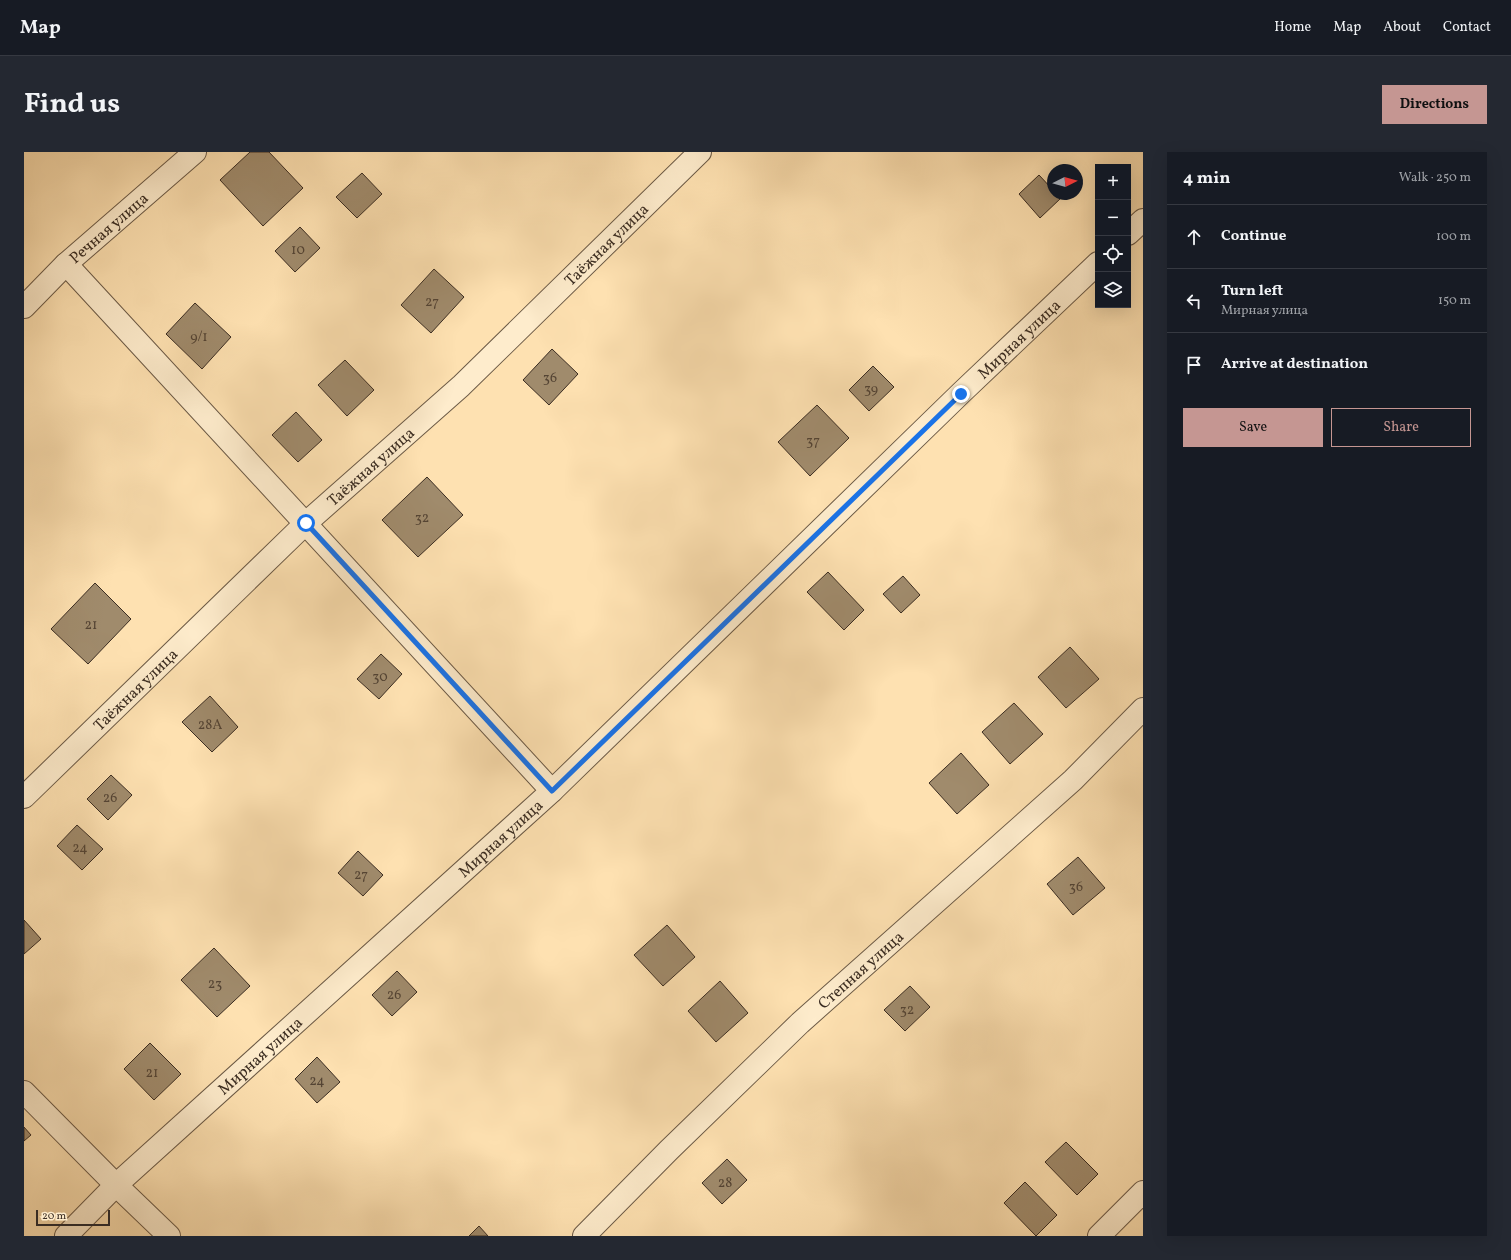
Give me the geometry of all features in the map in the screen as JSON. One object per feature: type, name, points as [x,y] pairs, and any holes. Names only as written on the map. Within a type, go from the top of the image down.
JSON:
[{"type":"street","name":"Речная улица","points":[[24,306],[66,264],[196,152]]},
{"type":"street","name":"Таёжная улица","points":[[24,797],[306,523],[461,386],[700,152]]},
{"type":"street","points":[[1131,231],[1143,220]]},
{"type":"street","points":[[66,264],[552,791]]},
{"type":"street","name":"Мирная улица","points":[[66,1236],[116,1185],[552,791],[949,404],[1095,266]]},
{"type":"street","name":"Степная улица","points":[[584,1236],[669,1150],[800,1023],[1073,780],[1143,709]]},
{"type":"street","points":[[24,1092],[169,1236]]},
{"type":"street","points":[[1099,1236],[1143,1192]]},
{"type":"building","points":[[250,152],[269,152],[303,188],[263,226],[220,180]]},
{"type":"building","points":[[362,173],[382,194],[357,218],[336,197]]},
{"type":"building","points":[[1039,175],[1047,184],[1047,200],[1059,200],[1040,218],[1019,194]]},
{"type":"building","points":[[300,227],[320,248],[295,272],[275,251]]},
{"type":"building","points":[[434,269],[464,297],[431,333],[401,305]]},
{"type":"building","points":[[195,303],[231,337],[202,369],[166,334]]},
{"type":"building","points":[[552,349],[578,374],[549,405],[523,380]]},
{"type":"building","points":[[345,360],[374,390],[347,416],[318,385]]},
{"type":"building","points":[[873,366],[894,387],[869,411],[849,390]]},
{"type":"building","points":[[817,405],[849,438],[810,476],[778,442]]},
{"type":"building","points":[[296,412],[322,440],[298,462],[272,435]]},
{"type":"building","points":[[427,477],[463,515],[418,557],[382,520]]},
{"type":"building","points":[[828,572],[864,610],[844,630],[807,592]]},
{"type":"building","points":[[903,576],[920,595],[901,613],[883,594]]},
{"type":"building","points":[[95,583],[131,619],[88,664],[51,629]]},
{"type":"building","points":[[1070,647],[1099,679],[1066,708],[1038,677]]},
{"type":"building","points":[[381,654],[402,674],[379,699],[357,679]]},
{"type":"building","points":[[210,696],[238,727],[212,752],[182,722]]},
{"type":"building","points":[[1014,703],[1043,734],[1010,764],[982,732]]},
{"type":"building","points":[[961,753],[989,785],[957,814],[929,783]]},
{"type":"building","points":[[111,775],[132,795],[108,820],[87,799]]},
{"type":"building","points":[[77,825],[103,849],[82,870],[57,846]]},
{"type":"building","points":[[358,851],[383,875],[363,896],[338,873]]},
{"type":"building","points":[[1078,857],[1105,888],[1073,915],[1047,884]]},
{"type":"building","points":[[24,920],[41,939],[24,954]]},
{"type":"building","points":[[667,925],[695,957],[663,986],[634,955]]},
{"type":"building","points":[[214,948],[250,986],[217,1017],[181,980]]},
{"type":"building","points":[[397,971],[417,992],[392,1016],[372,995]]},
{"type":"building","points":[[720,981],[748,1013],[716,1042],[688,1011]]},
{"type":"building","points":[[910,986],[930,1007],[905,1031],[884,1010]]},
{"type":"building","points":[[150,1043],[181,1074],[154,1100],[124,1069]]},
{"type":"building","points":[[317,1057],[340,1082],[317,1103],[295,1079]]},
{"type":"building","points":[[24,1127],[31,1135],[24,1141]]},
{"type":"building","points":[[1066,1142],[1098,1174],[1077,1195],[1045,1162]]},
{"type":"building","points":[[727,1159],[747,1180],[722,1204],[702,1183]]},
{"type":"building","points":[[1025,1182],[1057,1215],[1036,1236],[1004,1203]]},
{"type":"building","points":[[479,1226],[488,1236],[469,1236]]},
{"type":"route","points":[[306,523],[552,791],[961,394]]}]
